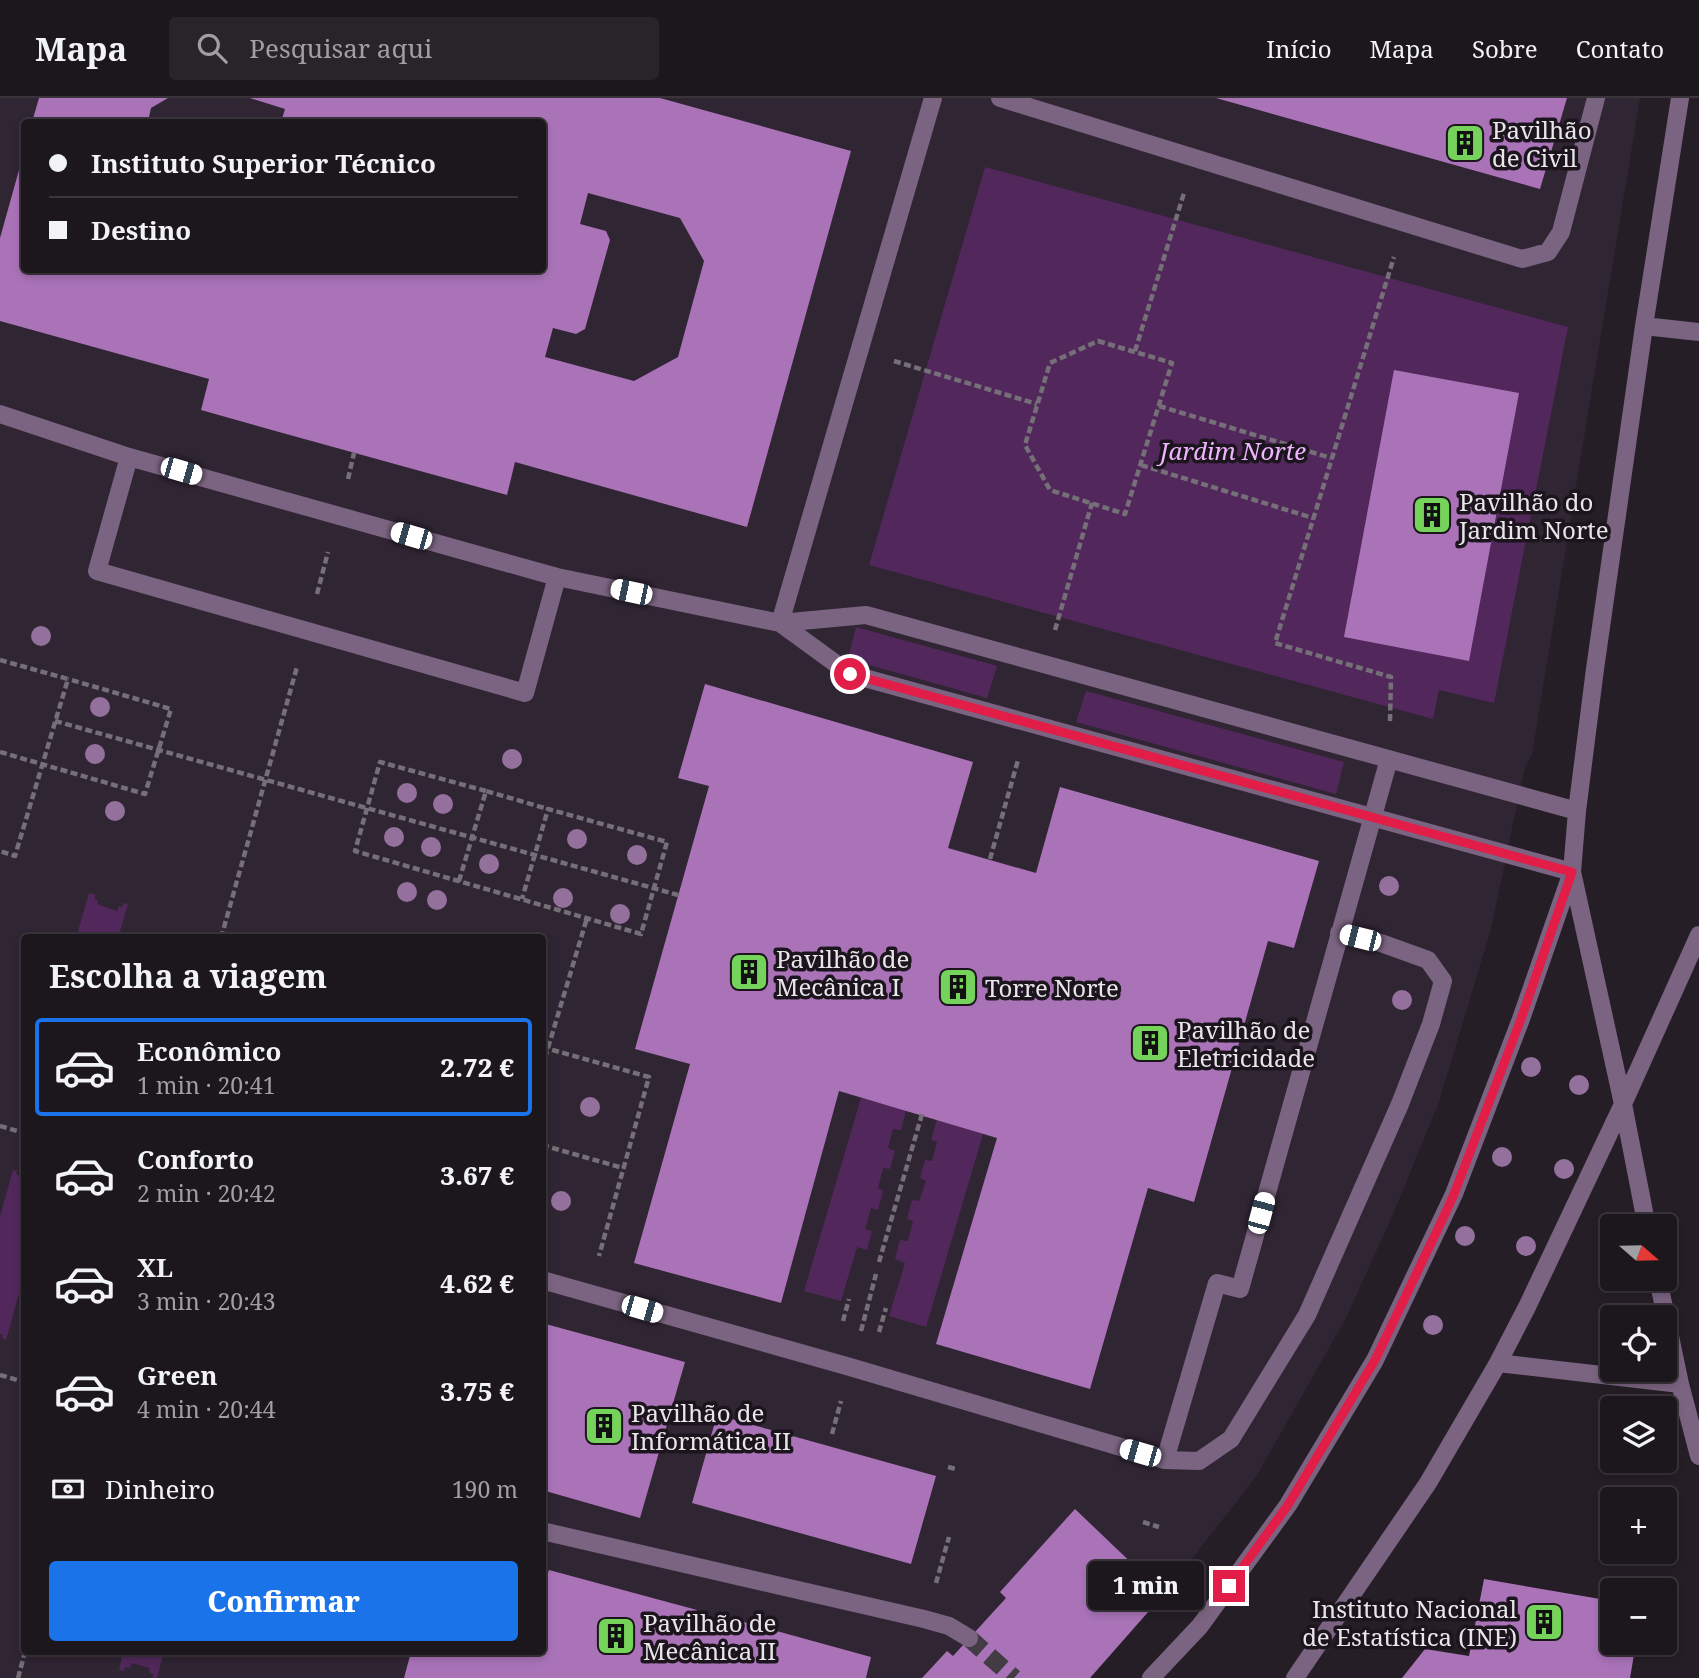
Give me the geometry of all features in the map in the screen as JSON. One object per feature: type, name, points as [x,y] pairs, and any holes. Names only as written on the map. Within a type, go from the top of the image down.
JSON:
[{"type":"street","points":[[780,623],[933,98]]},
{"type":"street","points":[[1000,98],[1522,259],[1548,252],[1562,232],[1595,98]]},
{"type":"street","points":[[1151,1678],[1200,1626],[1288,1505],[1375,1360],[1454,1194],[1521,1019],[1572,872],[1595,669],[1679,98]]},
{"type":"street","points":[[1644,326],[1699,332]]},
{"type":"street","points":[[0,414],[129,457],[557,577],[780,623],[866,615],[1577,811]]},
{"type":"street","points":[[129,457],[97,571],[525,693],[557,577]]},
{"type":"street","points":[[780,623],[850,674],[1572,872]]},
{"type":"street","points":[[1165,1460],[1217,1283],[1240,1289],[1389,759]]},
{"type":"street","points":[[1572,872],[1644,1214]]},
{"type":"street","points":[[546,1281],[1165,1460],[1199,1461],[1231,1439],[1307,1315],[1400,1104],[1431,1024],[1443,981],[1428,961],[1381,943],[1339,933]]},
{"type":"street","points":[[1295,1678],[1428,1483],[1498,1363],[1534,1294],[1699,935]]},
{"type":"street","points":[[1661,1292],[1680,1384],[1699,1456]]},
{"type":"street","points":[[1498,1363],[1680,1384]]},
{"type":"street","points":[[546,1532],[924,1619],[948,1626],[969,1638]]},
{"type":"path","points":[[1135,351],[1194,158]]},
{"type":"path","points":[[1389,759],[1391,677],[1275,643],[1405,223]]},
{"type":"path","points":[[1098,341],[1172,363],[1125,514],[1050,490],[1025,445],[1037,404],[1050,363],[1098,341]]},
{"type":"path","points":[[860,351],[1037,404]]},
{"type":"path","points":[[1160,406],[1331,457]]},
{"type":"path","points":[[222,934],[354,453]]},
{"type":"path","points":[[1141,465],[1313,518]]},
{"type":"path","points":[[0,660],[171,709],[145,794],[0,752]]},
{"type":"path","points":[[0,851],[15,856],[68,679]]},
{"type":"path","points":[[55,721],[678,895]]},
{"type":"path","points":[[380,762],[667,842],[641,934],[355,851],[367,807],[380,762]]},
{"type":"path","points":[[459,881],[486,791]]},
{"type":"path","points":[[522,899],[548,808]]},
{"type":"path","points":[[546,1044],[587,918]]},
{"type":"path","points":[[546,1047],[649,1077],[589,1293]]},
{"type":"path","points":[[879,1262],[922,1114]]},
{"type":"path","points":[[0,1126],[21,1132]]},
{"type":"path","points":[[546,1146],[624,1168]]},
{"type":"path","points":[[862,1326],[876,1275]]},
{"type":"path","points":[[843,1321],[849,1299]]},
{"type":"path","points":[[880,1332],[886,1308]]},
{"type":"path","points":[[0,1375],[21,1381]]},
{"type":"path","points":[[832,1434],[843,1394]]},
{"type":"path","points":[[948,1467],[956,1469]]},
{"type":"path","points":[[1143,1522],[1159,1527]]},
{"type":"path","points":[[934,1590],[949,1537]]},
{"type":"path","points":[[18,1678],[24,1655]]},
{"type":"shaded area","points":[[0,98],[1640,98],[1532,754],[1525,767],[1491,929],[1439,1102],[1394,1212],[1346,1318],[1256,1477],[1164,1594],[1090,1678],[0,1678]]},
{"type":"green space","name":"Jardim Norte","points":[[985,167],[1568,327],[1494,703],[1439,690],[1433,719],[869,565]]},
{"type":"green space","points":[[856,627],[997,666],[987,698],[848,659]]},
{"type":"green space","points":[[1086,691],[1344,762],[1336,794],[1076,722]]},
{"type":"green space","points":[[89,893],[96,895],[94,899],[98,900],[97,904],[117,911],[119,906],[128,904],[119,934],[77,934]]},
{"type":"green space","points":[[861,1098],[906,1110],[901,1130],[893,1129],[888,1148],[895,1151],[890,1169],[883,1168],[878,1188],[883,1191],[878,1210],[871,1208],[865,1229],[872,1231],[867,1250],[857,1247],[841,1301],[804,1291]]},
{"type":"green space","points":[[937,1119],[983,1134],[926,1327],[889,1316],[905,1263],[895,1259],[900,1240],[908,1241],[913,1221],[907,1219],[912,1200],[919,1201],[926,1181],[920,1178],[925,1160],[932,1161],[937,1142],[931,1140]]},
{"type":"green space","points":[[13,1170],[17,1171],[21,1182],[21,1286],[6,1340],[0,1334],[0,1216]]},
{"type":"green space","points":[[122,1655],[163,1655],[157,1678],[152,1678],[154,1674],[149,1673],[150,1668],[132,1663],[130,1668],[119,1670]]},
{"type":"building","points":[[39,98],[168,98],[151,108],[149,119],[33,119]]},
{"type":"building","points":[[250,98],[660,98],[851,151],[747,527],[515,462],[507,495],[201,410],[209,379],[0,321],[0,238],[21,163],[21,273],[546,273],[546,119],[282,119],[285,109]],"holes":[[[588,193],[680,218],[704,261],[678,357],[634,381],[545,357],[553,328],[576,334],[585,329],[610,240],[606,231],[580,224]]]},
{"type":"building","name":"Pavilhão de Civil","points":[[1216,98],[1567,98],[1540,189]]},
{"type":"building","name":"Pavilhão do Jardim Norte","points":[[1394,370],[1519,393],[1469,661],[1344,637]]},
{"type":"building","points":[[705,684],[973,762],[948,848],[1036,873],[1060,787],[1319,861],[1294,948],[1268,941],[1194,1202],[1148,1188],[1090,1389],[936,1344],[997,1138],[839,1091],[781,1303],[634,1263],[690,1064],[635,1049],[709,786],[678,778]]},
{"type":"building","name":"Pavilhão de Informática II","points":[[546,1324],[685,1362],[640,1518],[546,1491]]},
{"type":"building","points":[[717,1415],[936,1476],[911,1564],[692,1503]]},
{"type":"building","points":[[1075,1509],[1164,1594],[1090,1678],[922,1678],[947,1651],[953,1656],[1006,1598],[1000,1592]]},
{"type":"building","name":"Pavilhão de Mecânica II","points":[[549,1570],[697,1610],[694,1620],[736,1632],[740,1621],[871,1657],[866,1678],[404,1678],[410,1655],[546,1655],[546,1579]]},
{"type":"building","name":"Instituto Nacional de Estatística (INE)","points":[[1484,1579],[1600,1599],[1600,1655],[1634,1655],[1630,1678],[1402,1678],[1425,1649],[1469,1656]]},
{"type":"tunnel","points":[[969,1638],[1014,1678]]},
{"type":"place","name":"Pavilhão de Civil","points":[[1465,143]]},
{"type":"place","name":"Pavilhão do Jardim Norte","points":[[1432,515]]},
{"type":"place","name":"Pavilhão de Mecânica I","points":[[749,972]]},
{"type":"place","name":"Torre Norte","points":[[958,987]]},
{"type":"place","name":"Pavilhão de Eletricidade","points":[[1150,1043]]},
{"type":"place","name":"Pavilhão de Informática II","points":[[604,1426]]},
{"type":"place","name":"Instituto Nacional de Estatística (INE)","points":[[1544,1622]]},
{"type":"place","name":"Pavilhão de Mecânica II","points":[[616,1636]]},
{"type":"route","points":[[850,674],[1572,872],[1521,1019],[1454,1194],[1375,1360],[1288,1505],[1229,1586]]}]
